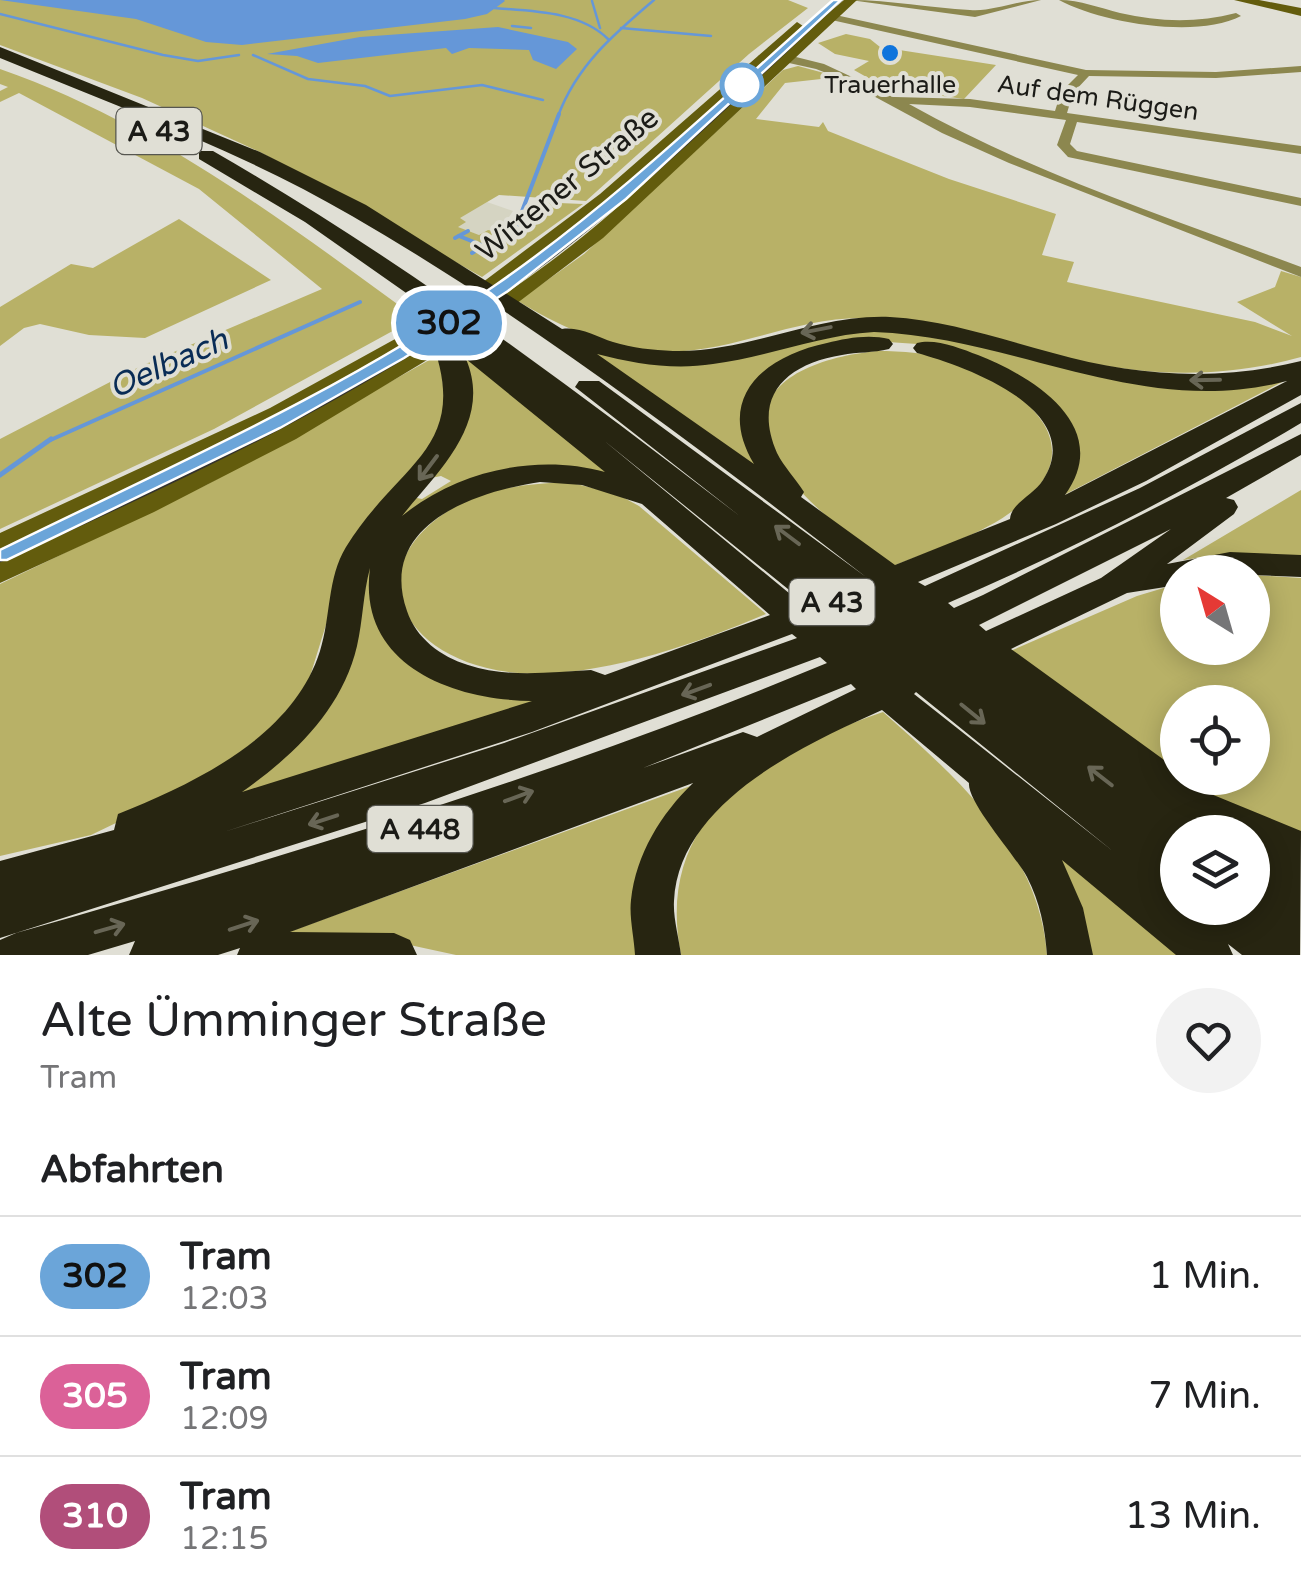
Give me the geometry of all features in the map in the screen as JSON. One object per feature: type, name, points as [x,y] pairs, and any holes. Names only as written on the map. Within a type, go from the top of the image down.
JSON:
[{"type":"highway","name":"A 43","points":[[0,52],[168,122],[308,196],[433,286],[1160,863]]},
{"type":"highway","name":"A 43","points":[[0,62],[127,114],[248,178],[433,286]]},
{"type":"highway","points":[[433,286],[438,324],[453,352],[493,335],[678,359],[745,350],[813,329],[877,324],[934,329],[1060,363],[1144,378],[1248,380],[1301,369]]},
{"type":"highway","points":[[433,286],[493,335],[663,504],[867,678],[1210,955]]},
{"type":"highway","name":"A 43","points":[[493,335],[1181,815]]},
{"type":"highway","points":[[493,335],[818,524],[1181,815]]},
{"type":"highway","points":[[0,879],[152,819],[238,772],[291,729],[326,682],[337,654],[359,554],[383,519],[433,464],[448,439],[460,400],[493,335]]},
{"type":"highway","points":[[818,524],[768,468],[754,444],[750,424],[756,396],[765,382],[787,366],[818,352],[861,344],[902,345],[959,355],[993,369],[1024,386],[1060,424],[1068,456],[1053,491],[1029,513],[983,541]]},
{"type":"highway","points":[[152,955],[536,827],[803,670],[927,565],[1135,474],[1301,384]]},
{"type":"highway","name":"A 448","points":[[16,955],[267,882],[468,813],[803,670],[958,585],[1098,521],[1301,411]]},
{"type":"highway","points":[[663,504],[578,474],[502,477],[457,493],[422,514],[394,546],[384,572],[389,616],[402,640],[441,668],[470,680],[501,685],[620,683],[803,670],[1021,631],[1113,586],[1301,445]]},
{"type":"highway","name":"A 448","points":[[0,918],[803,670],[989,608],[1142,533],[1301,445]]},
{"type":"highway","points":[[1113,586],[1230,564],[1301,566]]},
{"type":"highway","points":[[658,955],[653,936],[656,876],[667,848],[698,801],[722,777],[755,756],[803,670]]},
{"type":"highway","points":[[0,879],[160,835],[519,722],[620,683]]},
{"type":"highway","points":[[950,742],[1034,849],[1060,898],[1070,955]]},
{"type":"highway","points":[[1270,842],[1301,851]]},
{"type":"highway","points":[[1270,863],[1301,886]]},
{"type":"highway","points":[[1270,907],[1301,930]]},
{"type":"highway","points":[[1238,925],[1277,955]]},
{"type":"highway","points":[[260,955],[394,955]]},
{"type":"main road","name":"Wittener Straße","points":[[0,572],[167,495],[297,429],[465,329],[559,264],[629,206],[778,58],[827,0]]},
{"type":"main road","name":"Wittener Straße","points":[[0,543],[244,429],[434,322],[509,273],[598,205],[853,0]]},
{"type":"main road","points":[[1240,0],[1301,10]]},
{"type":"main road","points":[[1263,0],[1301,10]]},
{"type":"street","points":[[853,0],[962,14],[985,14],[1036,0]]},
{"type":"street","points":[[1056,0],[1157,23],[1211,23],[1236,16]]},
{"type":"street","points":[[830,16],[1086,73],[1216,75],[1301,69]]},
{"type":"street","points":[[778,58],[840,72],[1004,157],[1301,272]]},
{"type":"street","points":[[1086,73],[1067,92],[1062,145],[1073,154],[1301,202]]},
{"type":"street","name":"Auf dem Rüggen","points":[[889,100],[958,102],[1301,150]]},
{"type":"shaded area","points":[[0,0],[788,0],[808,8],[749,54],[586,201],[499,195],[460,218],[466,222],[458,227],[479,235],[488,230],[518,235],[530,221],[535,202],[583,204],[482,277],[262,153],[142,98],[0,45]]},
{"type":"shaded area","points":[[846,34],[870,39],[880,47],[996,65],[964,99],[886,88],[854,70],[869,61],[835,54],[818,43]]},
{"type":"shaded area","points":[[765,63],[773,64],[649,182],[509,294],[307,417],[0,566],[0,550],[464,309]]},
{"type":"shaded area","points":[[798,66],[839,77],[785,83],[756,119],[819,127],[823,122],[828,131],[949,179],[1056,214],[1042,255],[1074,262],[1067,282],[1255,322],[1292,336],[1237,302],[1275,287],[1281,271],[1301,277],[1301,357],[1237,370],[1142,371],[1078,361],[932,325],[861,318],[806,324],[700,349],[644,350],[579,332],[518,301],[584,254],[783,70]]},
{"type":"shaded area","points":[[0,69],[108,115],[209,172],[400,306],[409,322],[214,429],[0,529],[0,439],[141,366],[322,289],[199,189],[19,93],[0,102],[0,91],[8,87],[0,84]]},
{"type":"shaded area","points":[[487,202],[513,211],[499,232],[488,230],[479,235],[457,227],[458,218]]},
{"type":"shaded area","points":[[179,219],[271,280],[145,338],[89,335],[40,324],[24,328],[0,346],[0,307],[71,264],[93,268]]},
{"type":"shaded area","points":[[906,328],[1077,371],[1282,382],[1062,496],[1062,416],[917,344],[888,342],[774,368],[757,470],[587,349],[657,362],[823,331]]},
{"type":"shaded area","points":[[460,351],[616,477],[552,468],[402,524],[393,645],[551,696],[202,808],[285,746],[361,572],[412,497],[422,499],[451,481],[441,476],[431,478]]},
{"type":"shaded area","points":[[877,351],[944,358],[996,381],[1034,411],[1047,430],[1052,450],[1048,472],[1018,507],[966,537],[891,567],[797,487],[770,445],[765,420],[770,400],[782,384],[801,371],[824,361]]},
{"type":"shaded area","points":[[440,354],[445,407],[435,437],[334,599],[307,686],[271,729],[199,783],[91,835],[0,856],[0,584],[208,484]]},
{"type":"shaded area","points":[[568,482],[617,494],[639,506],[766,614],[666,651],[592,669],[555,673],[487,668],[455,657],[430,642],[412,623],[402,601],[399,578],[407,554],[424,531],[451,509],[478,496]]},
{"type":"shaded area","points":[[1301,490],[1301,560],[1270,559],[1270,555],[1191,555]]},
{"type":"shaded area","points":[[1270,576],[1301,578],[1301,839],[1270,825],[1270,815],[1247,815],[1212,795],[1270,795],[1270,685],[1160,685],[1160,760],[1008,652],[1160,589],[1160,665],[1270,665]]},
{"type":"shaded area","points":[[883,712],[965,790],[1011,849],[1041,917],[1047,955],[681,955],[677,905],[685,863],[702,826],[728,795],[761,769],[799,747]]},
{"type":"shaded area","points":[[696,784],[646,955],[456,955],[396,942],[269,939]]},
{"type":"shaded area","points":[[1031,825],[1188,955],[1083,955]]},
{"type":"water","points":[[0,0],[505,1],[487,14],[465,19],[242,45],[206,42],[136,19]]},
{"type":"water","points":[[498,27],[568,42],[577,49],[556,69],[533,60],[529,50],[469,48],[452,54],[446,48],[318,63],[297,56],[267,54],[360,37]]},
{"type":"waterway","points":[[622,28],[654,0]]},
{"type":"waterway","points":[[592,1],[600,28]]},
{"type":"waterway","points":[[494,8],[569,18],[608,39]]},
{"type":"waterway","points":[[0,14],[163,55],[198,61],[239,55]]},
{"type":"waterway","points":[[512,26],[531,28]]},
{"type":"waterway","name":"Oelbach","points":[[558,116],[575,81],[622,28]]},
{"type":"waterway","points":[[622,28],[711,36]]},
{"type":"waterway","points":[[253,55],[308,79],[365,86],[390,96],[482,85],[543,100]]},
{"type":"waterway","name":"Oelbach","points":[[484,246],[516,227],[559,114]]},
{"type":"waterway","points":[[455,238],[468,231]]},
{"type":"waterway","points":[[459,236],[484,246]]},
{"type":"waterway","name":"Oelbach","points":[[472,253],[484,246]]},
{"type":"waterway","name":"Oelbach","points":[[48,441],[360,302]]},
{"type":"waterway","name":"Oelbach","points":[[0,475],[48,441]]},
{"type":"tram line","name":"302","points":[[0,555],[274,424],[423,339],[502,287],[622,196],[836,0]]},
{"type":"tram line","points":[[0,561],[271,433],[465,319],[609,212],[841,0]]},
{"type":"place","name":"Trauerhalle","points":[[890,53]]}]
